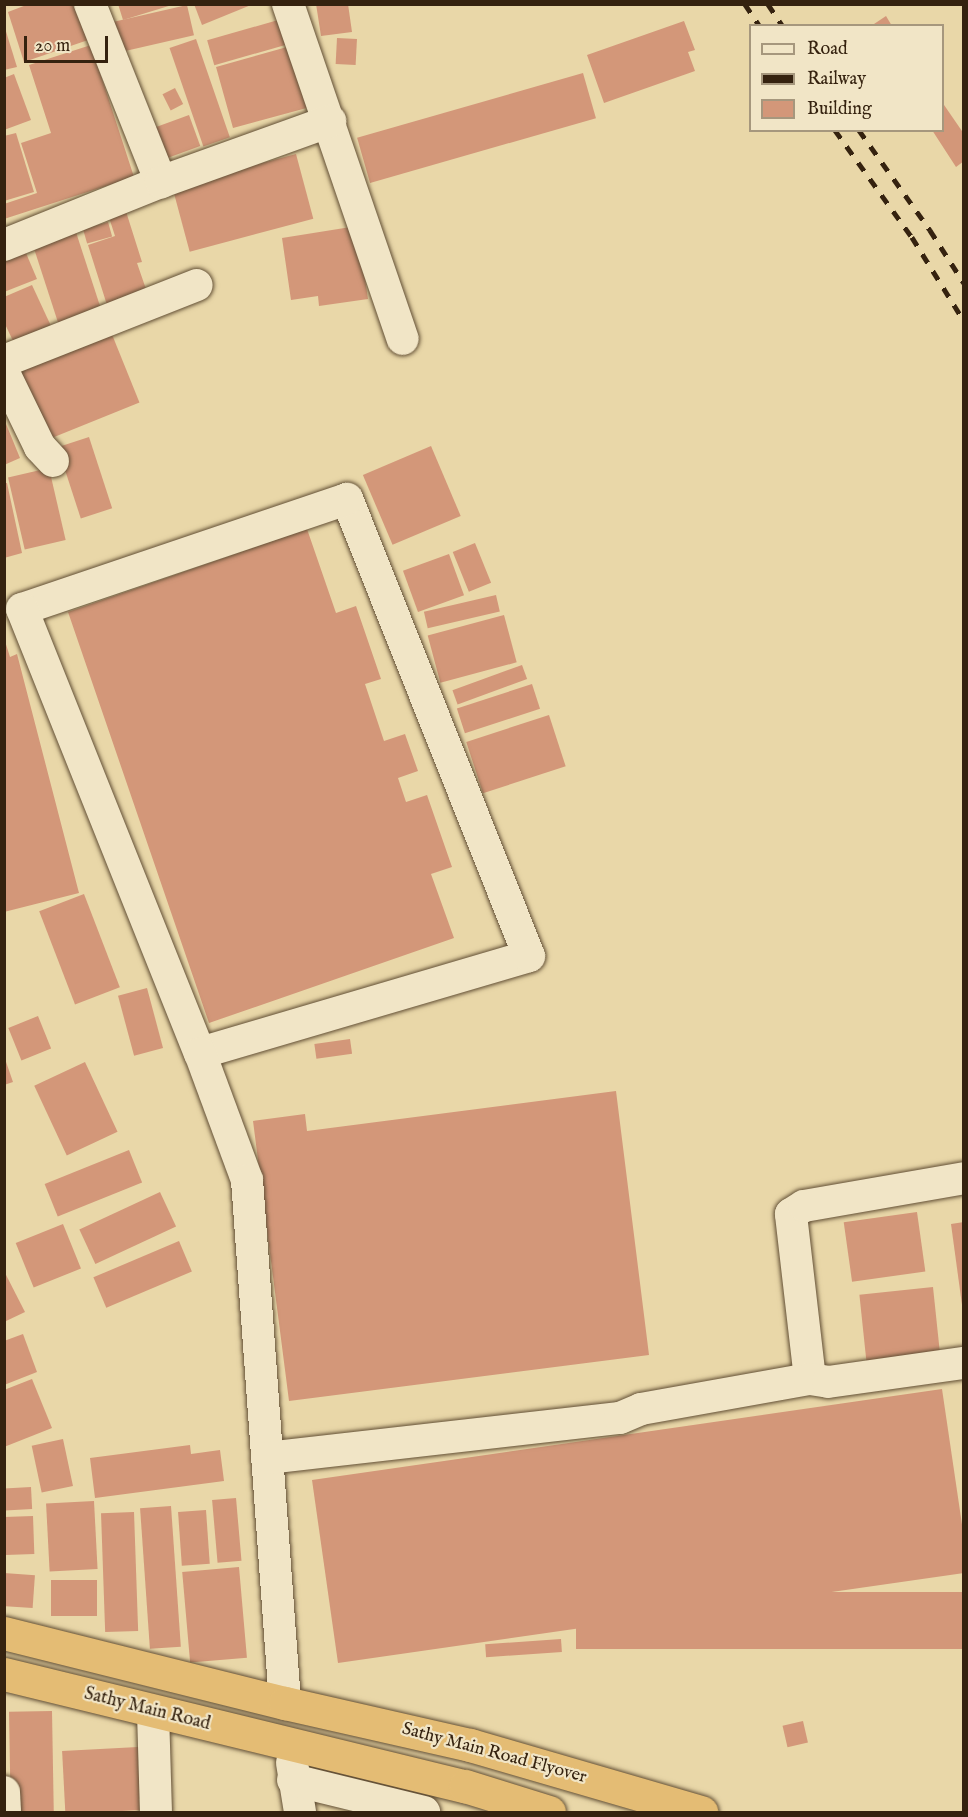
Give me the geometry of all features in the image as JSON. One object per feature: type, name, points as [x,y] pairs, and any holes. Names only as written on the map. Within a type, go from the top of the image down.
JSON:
[{"type":"highway","points":[[4,1633],[285,1703]]},
{"type":"highway","name":"Sathy Main Road","points":[[4,1674],[291,1744]]},
{"type":"highway","name":"Sathy Main Road Flyover","points":[[285,1703],[470,1745],[701,1812]]},
{"type":"highway","points":[[291,1744],[465,1786],[549,1812]]},
{"type":"street","points":[[90,4],[160,182]]},
{"type":"street","points":[[288,4],[403,339]]},
{"type":"street","points":[[4,244],[160,182],[330,121]]},
{"type":"street","points":[[4,361],[197,285]]},
{"type":"street","points":[[4,373],[40,447],[53,461]]},
{"type":"street","points":[[200,1053],[529,956],[347,499],[22,609],[200,1053],[247,1180],[285,1703]]},
{"type":"street","points":[[810,1378],[791,1214],[804,1206],[963,1178]]},
{"type":"street","points":[[267,1458],[620,1418],[641,1409],[810,1378],[828,1382],[963,1363]]},
{"type":"street","points":[[153,1712],[156,1812]]},
{"type":"street","points":[[291,1744],[293,1780],[300,1812]]},
{"type":"street","points":[[293,1780],[424,1812]]},
{"type":"street","points":[[4,1792],[6,1812]]},
{"type":"building","points":[[29,4],[80,4],[91,39],[24,62],[8,12]]},
{"type":"building","points":[[118,4],[172,4],[172,5],[123,20]]},
{"type":"building","points":[[194,4],[251,4],[251,5],[202,25]]},
{"type":"building","points":[[316,4],[348,4],[352,32],[321,36]]},
{"type":"building","points":[[187,5],[194,35],[121,52],[114,22]]},
{"type":"building","points":[[886,16],[891,24],[874,24]]},
{"type":"building","points":[[285,18],[292,43],[214,65],[207,40]]},
{"type":"building","points":[[684,21],[695,50],[688,52],[695,71],[604,103],[587,55]]},
{"type":"building","points":[[4,25],[17,67],[4,70]]},
{"type":"building","points":[[337,38],[357,39],[356,65],[336,64]]},
{"type":"building","points":[[196,39],[230,137],[203,146],[170,48]]},
{"type":"building","points":[[91,45],[134,177],[4,219],[4,204],[37,193],[21,143],[51,133],[29,65]]},
{"type":"building","points":[[287,47],[291,62],[302,60],[314,106],[233,128],[216,67]]},
{"type":"building","points":[[583,73],[596,118],[370,183],[357,138]]},
{"type":"building","points":[[14,74],[31,120],[4,130],[4,78]]},
{"type":"building","points":[[175,88],[183,104],[171,110],[163,94]]},
{"type":"building","points":[[944,105],[964,134],[964,161],[956,167],[933,132],[944,132]]},
{"type":"building","points":[[189,115],[200,146],[163,160],[151,129]]},
{"type":"building","points":[[16,133],[34,192],[4,201],[4,136]]},
{"type":"building","points":[[296,154],[313,219],[190,252],[172,187]]},
{"type":"building","points":[[123,202],[142,262],[137,263],[147,292],[107,305],[88,245],[115,236],[106,208]]},
{"type":"building","points":[[108,222],[112,236],[87,244],[83,229]]},
{"type":"building","points":[[74,226],[103,316],[61,330],[31,240]]},
{"type":"building","points":[[357,226],[368,299],[319,306],[318,296],[291,300],[282,238]]},
{"type":"building","points":[[23,246],[37,279],[4,292],[4,253]]},
{"type":"building","points":[[32,285],[51,326],[14,343],[4,322],[4,297]]},
{"type":"building","points":[[111,332],[139,402],[43,441],[15,371]]},
{"type":"building","points":[[4,419],[20,458],[4,465]]},
{"type":"building","points":[[89,437],[112,508],[81,519],[58,447]]},
{"type":"building","points":[[431,446],[461,516],[393,545],[363,475]]},
{"type":"building","points":[[49,468],[66,540],[25,550],[8,477]]},
{"type":"building","points":[[4,483],[7,483],[22,553],[4,558]]},
{"type":"building","points":[[307,529],[336,613],[356,606],[381,679],[365,684],[384,741],[405,734],[418,771],[398,778],[406,802],[427,795],[452,867],[431,874],[454,938],[209,1023],[68,612]]},
{"type":"building","points":[[475,543],[491,583],[469,592],[453,552]]},
{"type":"building","points":[[449,554],[464,595],[418,612],[403,571]]},
{"type":"building","points":[[496,595],[500,612],[428,628],[424,612]]},
{"type":"building","points":[[504,615],[517,662],[440,683],[428,635]]},
{"type":"building","points":[[4,638],[10,657],[17,654],[79,893],[4,912]]},
{"type":"building","points":[[522,665],[527,679],[458,704],[452,690]]},
{"type":"building","points":[[532,684],[540,709],[465,733],[457,708]]},
{"type":"building","points":[[549,715],[566,766],[483,793],[466,742]]},
{"type":"building","points":[[84,894],[120,987],[75,1005],[39,911]]},
{"type":"building","points":[[147,988],[163,1048],[134,1056],[118,996]]},
{"type":"building","points":[[38,1016],[51,1048],[21,1060],[8,1028]]},
{"type":"building","points":[[350,1039],[352,1054],[316,1059],[314,1044]]},
{"type":"building","points":[[4,1056],[13,1082],[4,1085]]},
{"type":"building","points":[[85,1062],[118,1132],[67,1155],[34,1086]]},
{"type":"building","points":[[616,1091],[649,1355],[289,1401],[253,1121],[305,1114],[307,1131]]},
{"type":"building","points":[[129,1150],[142,1182],[58,1217],[45,1184]]},
{"type":"building","points":[[160,1192],[176,1226],[95,1264],[79,1230]]},
{"type":"building","points":[[917,1212],[925,1271],[852,1282],[844,1222]]},
{"type":"building","points":[[964,1222],[964,1305],[962,1305],[951,1224]]},
{"type":"building","points":[[63,1224],[81,1269],[34,1288],[16,1243]]},
{"type":"building","points":[[179,1241],[192,1271],[106,1308],[93,1277]]},
{"type":"building","points":[[4,1271],[25,1312],[4,1322]]},
{"type":"building","points":[[933,1287],[940,1354],[866,1361],[859,1295]]},
{"type":"building","points":[[23,1334],[37,1372],[4,1385],[4,1341]]},
{"type":"building","points":[[32,1379],[52,1428],[4,1447],[4,1390]]},
{"type":"building","points":[[942,1389],[964,1538],[964,1573],[338,1663],[312,1480]]},
{"type":"building","points":[[63,1439],[73,1486],[42,1493],[32,1446]]},
{"type":"building","points":[[190,1445],[191,1454],[220,1450],[224,1481],[95,1498],[90,1458]]},
{"type":"building","points":[[31,1487],[32,1509],[5,1510],[4,1488]]},
{"type":"building","points":[[236,1498],[241,1561],[218,1563],[212,1500]]},
{"type":"building","points":[[94,1501],[98,1569],[50,1571],[46,1504]]},
{"type":"building","points":[[171,1506],[181,1647],[150,1649],[140,1508]]},
{"type":"building","points":[[206,1510],[210,1564],[182,1566],[178,1512]]},
{"type":"building","points":[[134,1512],[138,1631],[105,1632],[101,1513]]},
{"type":"building","points":[[33,1516],[34,1554],[5,1555],[4,1517]]},
{"type":"building","points":[[239,1567],[247,1658],[190,1663],[182,1572]]},
{"type":"building","points":[[4,1573],[35,1575],[33,1608],[4,1606]]},
{"type":"building","points":[[51,1580],[97,1580],[97,1616],[51,1616]]},
{"type":"building","points":[[576,1592],[964,1592],[964,1649],[576,1649]]},
{"type":"building","points":[[561,1639],[562,1652],[486,1657],[485,1644]]},
{"type":"building","points":[[52,1711],[54,1812],[11,1812],[9,1712]]},
{"type":"building","points":[[803,1721],[808,1742],[787,1747],[783,1726]]},
{"type":"building","points":[[138,1747],[141,1810],[65,1812],[62,1751]]},
{"type":"railway","points":[[745,4],[759,24]]},
{"type":"railway","points":[[768,4],[782,24]]},
{"type":"railway","points":[[836,132],[912,237],[964,321]]},
{"type":"railway","points":[[860,132],[930,230],[964,283]]}]
